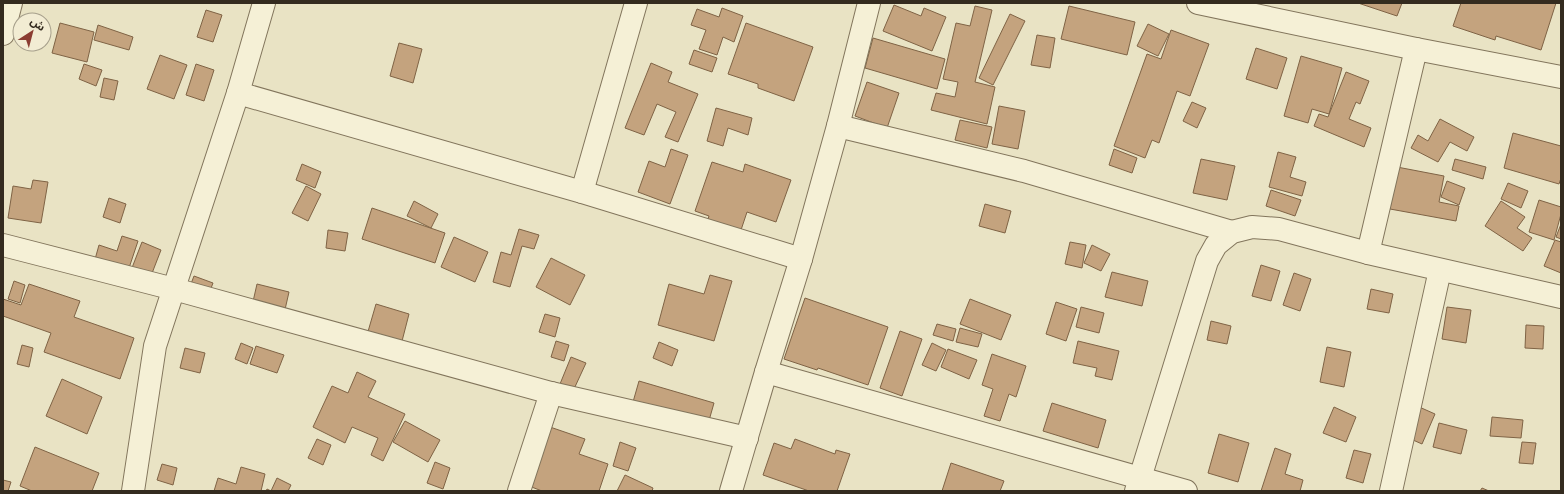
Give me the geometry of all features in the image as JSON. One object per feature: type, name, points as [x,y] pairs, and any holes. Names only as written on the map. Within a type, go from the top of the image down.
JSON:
[{"type":"street","points":[[3,34],[11,3]]},
{"type":"street","points":[[133,491],[155,346],[238,93],[264,3]]},
{"type":"street","points":[[582,192],[636,3]]},
{"type":"street","points":[[731,491],[766,372],[802,259],[870,3]]},
{"type":"street","points":[[1198,3],[1416,49],[1561,77]]},
{"type":"street","points":[[1368,253],[1416,49]]},
{"type":"street","points":[[238,93],[582,192],[802,259]]},
{"type":"street","points":[[838,126],[1024,171],[1232,232]]},
{"type":"street","points":[[1138,484],[1207,260],[1216,245],[1232,232],[1252,227],[1279,229],[1368,253],[1561,297]]},
{"type":"street","points":[[3,245],[174,289],[551,394],[747,438]]},
{"type":"street","points":[[1391,491],[1440,270]]},
{"type":"street","points":[[766,372],[1138,484],[1186,491]]},
{"type":"street","points":[[519,491],[551,394]]},
{"type":"building","points":[[1358,3],[1402,3],[1397,16]]},
{"type":"building","points":[[1461,3],[1556,3],[1541,50],[1496,36],[1495,40],[1453,26]]},
{"type":"building","points":[[894,5],[921,16],[924,8],[946,17],[932,51],[883,31]]},
{"type":"building","points":[[975,6],[992,10],[975,82],[995,87],[987,124],[931,110],[936,93],[955,97],[958,82],[943,79],[956,23],[970,26]]},
{"type":"building","points":[[1069,6],[1135,22],[1127,55],[1061,39]]},
{"type":"building","points":[[722,8],[743,16],[734,42],[723,37],[717,55],[699,49],[706,30],[691,25],[697,9],[719,17]]},
{"type":"building","points":[[206,10],[222,15],[213,42],[197,37]]},
{"type":"building","points":[[1010,14],[1025,21],[993,85],[979,78]]},
{"type":"building","points":[[60,23],[94,32],[87,62],[52,53]]},
{"type":"building","points":[[746,23],[813,47],[794,101],[758,88],[758,84],[728,74]]},
{"type":"building","points":[[1148,24],[1169,34],[1158,56],[1137,46]]},
{"type":"building","points":[[98,25],[133,37],[129,50],[94,40]]},
{"type":"building","points":[[1171,30],[1209,44],[1190,96],[1177,91],[1159,143],[1152,140],[1145,158],[1114,146],[1147,54],[1161,59]]},
{"type":"building","points":[[1037,35],[1055,38],[1050,68],[1031,65]]},
{"type":"building","points":[[873,38],[945,59],[937,89],[865,68]]},
{"type":"building","points":[[399,43],[422,49],[413,83],[390,76]]},
{"type":"building","points":[[1256,48],[1287,58],[1277,89],[1246,79]]},
{"type":"building","points":[[694,50],[717,58],[712,72],[689,64]]},
{"type":"building","points":[[160,55],[187,65],[174,99],[147,89]]},
{"type":"building","points":[[1301,56],[1342,68],[1329,114],[1312,109],[1308,123],[1284,116]]},
{"type":"building","points":[[651,63],[672,72],[668,82],[698,94],[678,142],[665,137],[676,112],[657,104],[644,135],[625,128]]},
{"type":"building","points":[[84,64],[102,70],[96,86],[79,79]]},
{"type":"building","points":[[196,64],[214,70],[204,101],[186,95]]},
{"type":"building","points":[[1346,72],[1369,81],[1360,104],[1356,102],[1349,119],[1371,128],[1364,147],[1314,126],[1319,114],[1328,117]]},
{"type":"building","points":[[104,78],[118,81],[114,100],[100,97]]},
{"type":"building","points":[[867,82],[899,93],[887,128],[855,116]]},
{"type":"building","points":[[1192,102],[1206,108],[1197,128],[1183,121]]},
{"type":"building","points":[[999,106],[1025,111],[1018,149],[992,144]]},
{"type":"building","points":[[716,108],[752,118],[748,135],[728,128],[723,146],[707,141]]},
{"type":"building","points":[[1440,119],[1474,137],[1467,151],[1450,142],[1438,162],[1411,148],[1418,135],[1428,141]]},
{"type":"building","points":[[960,120],[992,127],[987,148],[955,140]]},
{"type":"building","points":[[1513,133],[1561,146],[1561,178],[1559,184],[1504,168]]},
{"type":"building","points":[[671,149],[688,155],[670,204],[638,192],[649,161],[665,167]]},
{"type":"building","points":[[1114,149],[1137,158],[1132,173],[1109,165]]},
{"type":"building","points":[[1278,152],[1296,157],[1290,177],[1306,182],[1302,196],[1269,187]]},
{"type":"building","points":[[1201,159],[1235,166],[1227,200],[1193,193]]},
{"type":"building","points":[[1455,159],[1486,167],[1483,179],[1452,170]]},
{"type":"building","points":[[712,162],[743,172],[745,164],[791,180],[776,222],[747,212],[737,242],[704,230],[709,216],[695,211]]},
{"type":"building","points":[[302,164],[321,172],[315,188],[296,180]]},
{"type":"building","points":[[1397,167],[1444,176],[1439,202],[1459,206],[1456,221],[1390,209]]},
{"type":"building","points":[[33,180],[48,182],[41,223],[8,218],[13,186],[31,189]]},
{"type":"building","points":[[1447,181],[1465,188],[1459,205],[1441,197]]},
{"type":"building","points":[[1508,183],[1528,191],[1521,208],[1501,199]]},
{"type":"building","points":[[306,186],[321,194],[308,221],[292,213]]},
{"type":"building","points":[[1271,190],[1301,200],[1295,216],[1266,206]]},
{"type":"building","points":[[109,198],[126,204],[120,223],[103,217]]},
{"type":"building","points":[[1539,200],[1561,207],[1561,214],[1554,240],[1529,232]]},
{"type":"building","points":[[414,201],[438,214],[431,228],[407,216]]},
{"type":"building","points":[[1501,201],[1525,217],[1517,228],[1532,238],[1523,251],[1485,226]]},
{"type":"building","points":[[985,204],[1011,211],[1005,233],[979,226]]},
{"type":"building","points":[[372,208],[445,233],[435,263],[362,239]]},
{"type":"building","points":[[1561,224],[1561,239],[1556,237]]},
{"type":"building","points":[[519,229],[539,235],[534,249],[522,246],[510,287],[493,282],[501,252],[511,255]]},
{"type":"building","points":[[328,230],[348,233],[345,251],[326,248]]},
{"type":"building","points":[[122,236],[138,241],[127,274],[94,263],[99,245],[117,251]]},
{"type":"building","points":[[454,237],[488,252],[475,282],[441,267]]},
{"type":"building","points":[[1555,240],[1561,242],[1561,273],[1544,266]]},
{"type":"building","points":[[142,242],[161,250],[149,281],[130,273]]},
{"type":"building","points":[[1070,242],[1086,245],[1082,268],[1065,264]]},
{"type":"building","points":[[1092,245],[1110,254],[1101,271],[1084,263]]},
{"type":"building","points":[[551,258],[585,275],[570,305],[536,287]]},
{"type":"building","points":[[1261,265],[1280,271],[1271,301],[1252,296]]},
{"type":"building","points":[[1112,272],[1148,281],[1142,306],[1105,297]]},
{"type":"building","points":[[1294,273],[1311,279],[1300,311],[1283,305]]},
{"type":"building","points":[[710,275],[732,281],[714,341],[658,325],[669,284],[704,294]]},
{"type":"building","points":[[194,276],[213,283],[208,296],[189,289]]},
{"type":"building","points":[[14,281],[25,285],[20,303],[8,299]]},
{"type":"building","points":[[29,284],[80,301],[74,317],[134,338],[120,379],[44,352],[51,333],[3,316],[3,299],[21,305]]},
{"type":"building","points":[[257,284],[289,292],[284,314],[252,306]]},
{"type":"building","points":[[1371,289],[1393,294],[1389,313],[1367,309]]},
{"type":"building","points":[[805,298],[888,327],[868,385],[818,368],[817,370],[784,359]]},
{"type":"building","points":[[970,299],[1011,315],[1001,340],[960,324]]},
{"type":"building","points":[[1056,302],[1077,309],[1066,341],[1046,334]]},
{"type":"building","points":[[376,304],[409,314],[401,345],[367,335]]},
{"type":"building","points":[[1081,307],[1104,313],[1099,333],[1076,327]]},
{"type":"building","points":[[1447,307],[1471,310],[1466,343],[1442,339]]},
{"type":"building","points":[[545,314],[560,318],[555,337],[539,332]]},
{"type":"building","points":[[1211,321],[1231,326],[1227,344],[1207,340]]},
{"type":"building","points":[[937,324],[956,329],[953,341],[933,335]]},
{"type":"building","points":[[1526,325],[1544,326],[1543,349],[1525,348]]},
{"type":"building","points":[[960,328],[982,334],[978,347],[956,342]]},
{"type":"building","points":[[900,331],[922,339],[902,396],[880,388]]},
{"type":"building","points":[[556,341],[569,345],[564,361],[551,357]]},
{"type":"building","points":[[1078,341],[1119,351],[1112,380],[1095,376],[1097,368],[1073,363]]},
{"type":"building","points":[[659,342],[678,350],[672,366],[653,358]]},
{"type":"building","points":[[241,343],[253,348],[247,364],[235,359]]},
{"type":"building","points":[[932,343],[946,350],[936,371],[922,365]]},
{"type":"building","points":[[22,345],[33,348],[29,367],[17,364]]},
{"type":"building","points":[[256,346],[284,355],[277,373],[250,364]]},
{"type":"building","points":[[1327,347],[1351,352],[1344,387],[1320,382]]},
{"type":"building","points":[[185,348],[205,353],[200,373],[180,368]]},
{"type":"building","points":[[948,349],[977,360],[969,379],[941,367]]},
{"type":"building","points":[[992,354],[1026,366],[1016,397],[1009,394],[1000,421],[984,416],[993,389],[982,385]]},
{"type":"building","points":[[571,357],[586,363],[574,389],[560,384]]},
{"type":"building","points":[[357,372],[376,381],[368,397],[405,414],[383,461],[371,455],[378,438],[352,427],[345,443],[313,427],[332,386],[348,393]]},
{"type":"building","points":[[62,379],[102,397],[87,434],[46,416]]},
{"type":"building","points":[[639,381],[714,403],[706,431],[631,409]]},
{"type":"building","points":[[1052,403],[1106,420],[1098,448],[1043,431]]},
{"type":"building","points":[[1417,406],[1435,414],[1422,444],[1404,436]]},
{"type":"building","points":[[1334,407],[1356,417],[1346,442],[1323,433]]},
{"type":"building","points":[[1492,417],[1523,420],[1521,438],[1490,436]]},
{"type":"building","points":[[405,421],[440,440],[428,462],[393,442]]},
{"type":"building","points":[[1439,423],[1467,430],[1461,454],[1433,447]]},
{"type":"building","points":[[550,427],[585,439],[579,454],[608,464],[599,491],[542,491],[529,486]]},
{"type":"building","points":[[1219,434],[1249,443],[1238,482],[1208,473]]},
{"type":"building","points":[[317,439],[331,445],[323,465],[308,458]]},
{"type":"building","points":[[795,439],[835,454],[836,450],[850,454],[837,491],[809,491],[763,475],[774,443],[791,449]]},
{"type":"building","points":[[620,442],[636,448],[628,471],[613,466]]},
{"type":"building","points":[[1522,442],[1536,443],[1533,464],[1519,463]]},
{"type":"building","points":[[35,447],[99,473],[92,491],[32,491],[20,486]]},
{"type":"building","points":[[1275,448],[1291,454],[1285,474],[1303,480],[1300,491],[1261,491]]},
{"type":"building","points":[[1354,450],[1371,454],[1363,483],[1346,478]]},
{"type":"building","points":[[435,462],[450,468],[443,489],[427,483]]},
{"type":"building","points":[[951,463],[1004,481],[1000,491],[942,491]]},
{"type":"building","points":[[162,464],[177,468],[173,485],[157,480]]},
{"type":"building","points":[[241,467],[265,474],[261,491],[214,491],[218,478],[236,484]]},
{"type":"building","points":[[625,475],[653,488],[652,491],[617,491]]},
{"type":"building","points":[[277,478],[291,485],[288,491],[271,491]]},
{"type":"building","points":[[3,480],[11,482],[8,491],[3,491]]},
{"type":"building","points":[[1482,488],[1489,491],[1480,491]]}]
